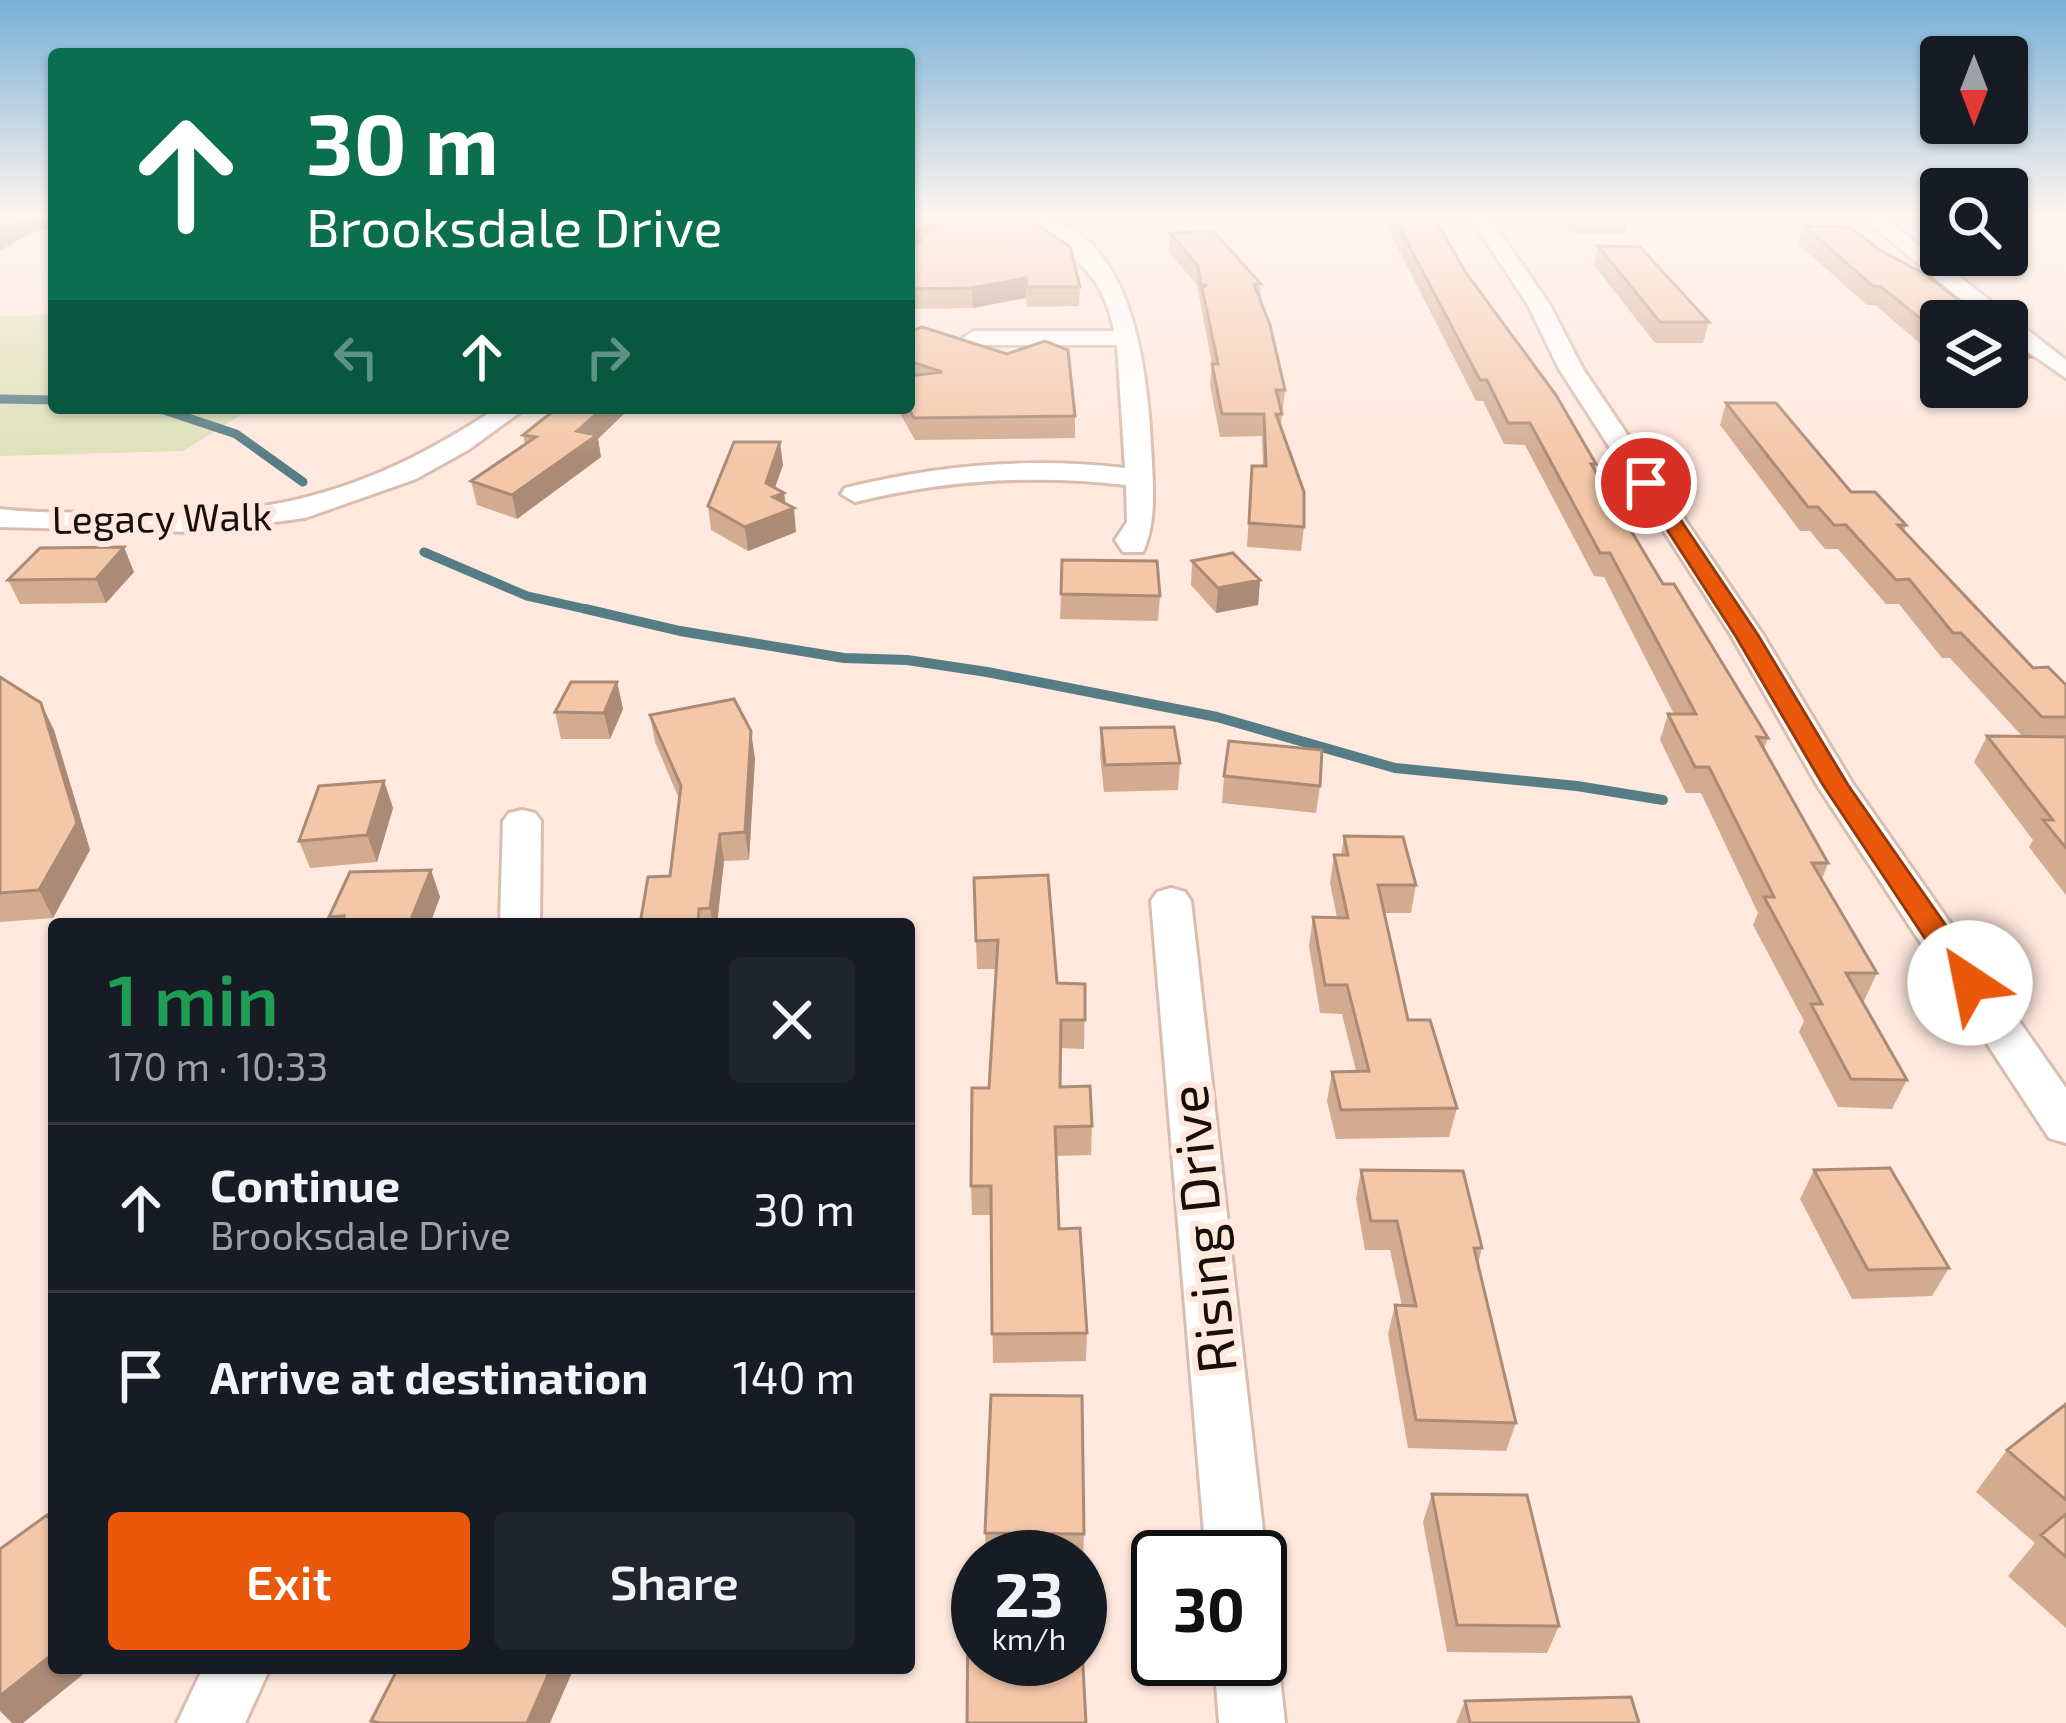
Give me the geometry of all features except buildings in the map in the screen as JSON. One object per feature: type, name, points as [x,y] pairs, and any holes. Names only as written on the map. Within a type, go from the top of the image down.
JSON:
[{"type":"street","points":[[1114,297],[1125,338],[1138,478],[1141,522],[1130,540],[1132,547]]},
{"type":"street","points":[[1534,297],[1570,369],[1747,635],[1874,842],[2066,1125]]},
{"type":"street","points":[[974,338],[1125,338]]},
{"type":"street","points":[[2028,342],[2066,371]]},
{"type":"street","name":"Legacy Walk","points":[[0,518],[173,525],[288,516],[335,504],[408,475],[505,414]]},
{"type":"street","points":[[855,494],[891,484],[1040,470],[1138,478]]},
{"type":"street","points":[[520,918],[522,821]]},
{"type":"street","name":"Rising Drive","points":[[1171,901],[1232,1530]]},
{"type":"street","points":[[210,1723],[235,1674]]},
{"type":"street","points":[[1249,1686],[1252,1723]]},
{"type":"green space","points":[[48,315],[48,414],[242,414],[183,451],[0,456],[0,316]]},
{"type":"waterway","points":[[0,399],[48,400]]},
{"type":"waterway","points":[[176,414],[236,434],[303,482]]},
{"type":"waterway","points":[[424,552],[527,596],[595,611]]},
{"type":"waterway","points":[[586,609],[595,611]]},
{"type":"waterway","points":[[595,611],[680,631],[844,658],[907,660],[987,672],[1217,717],[1395,768],[1577,786],[1663,800]]},
{"type":"route","points":[[1646,483],[1747,635],[1835,785],[1970,983]]}]
